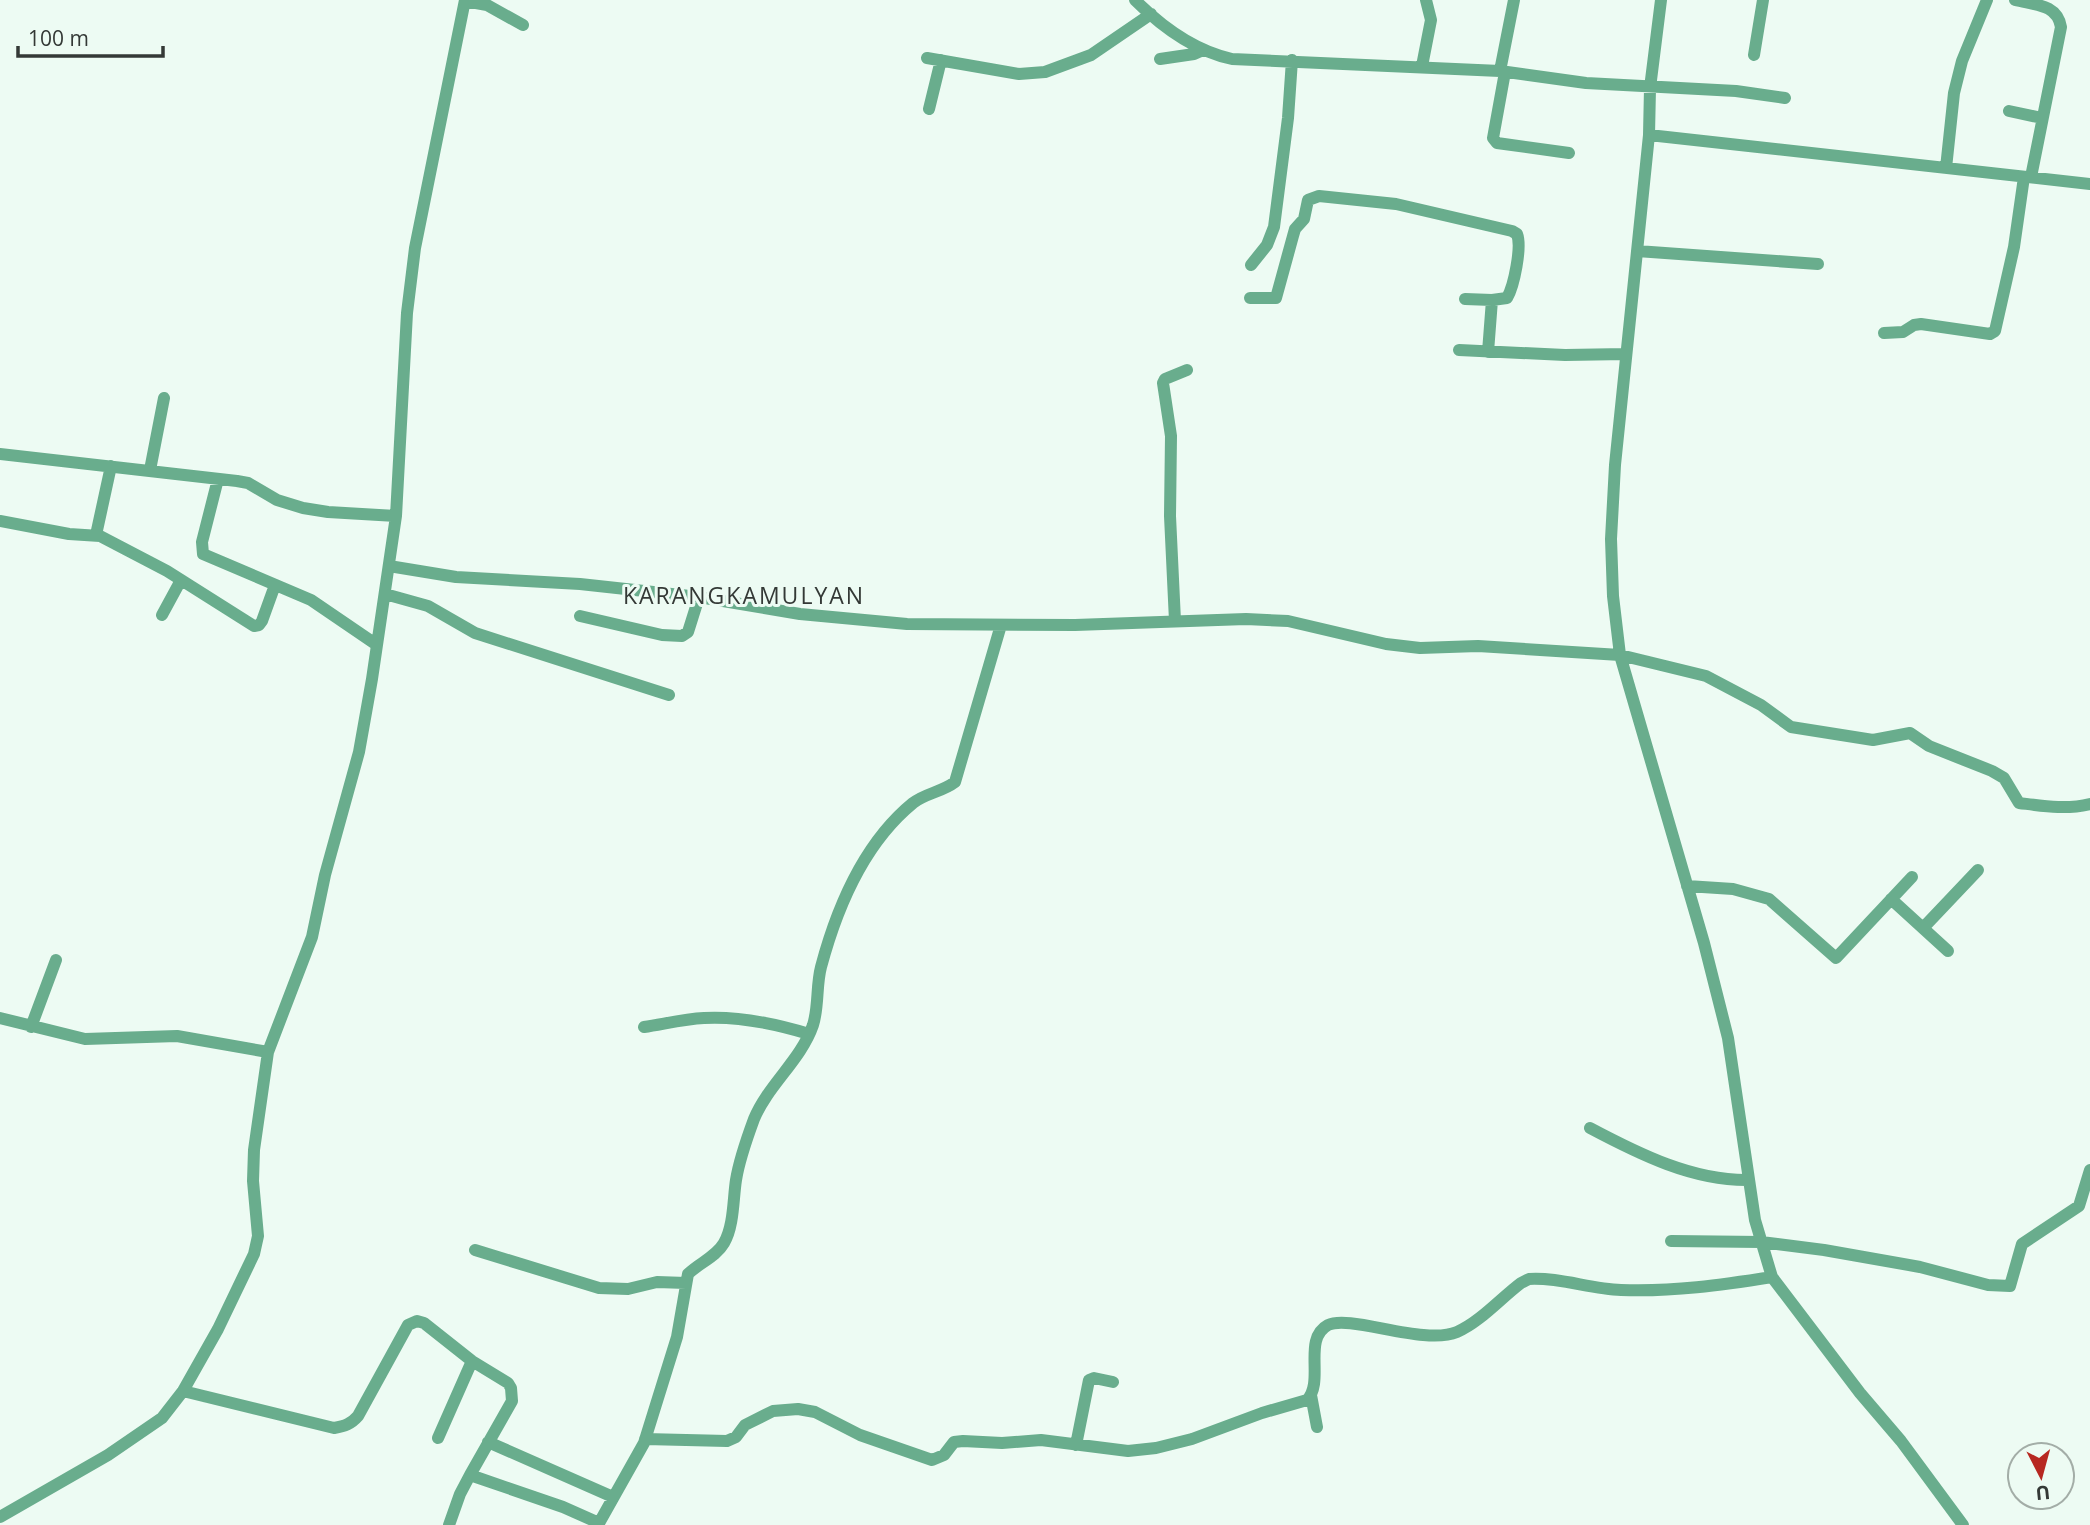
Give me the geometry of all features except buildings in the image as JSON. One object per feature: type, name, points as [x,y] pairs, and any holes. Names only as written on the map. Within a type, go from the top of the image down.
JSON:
[{"type":"street","points":[[0,1517],[33,1500],[162,1419],[183,1391],[229,1309],[256,1244],[254,1150],[268,1052],[312,937],[325,876],[359,752],[377,645],[396,516],[407,313],[415,248],[465,0],[487,5],[523,25]]},
{"type":"street","points":[[1135,0],[1203,50],[1231,58],[1502,71],[1586,83],[1749,92],[1785,98]]},
{"type":"street","points":[[1422,66],[1431,20],[1426,0]]},
{"type":"street","points":[[1514,0],[1493,138],[1497,143],[1569,153]]},
{"type":"street","points":[[1661,0],[1650,88],[1649,135],[1615,465],[1611,539],[1613,596],[1620,655],[1704,943],[1728,1038],[1755,1220],[1772,1277],[1860,1393],[1901,1441],[1963,1525]]},
{"type":"street","points":[[1754,55],[1763,0]]},
{"type":"street","points":[[1946,168],[1954,93],[1962,61],[1987,0]]},
{"type":"street","points":[[1884,333],[1903,332],[1921,324],[1990,334],[1995,331],[2061,27],[2059,17],[2052,10],[2015,0]]},
{"type":"street","points":[[927,58],[1019,74],[1045,72],[1091,54],[1151,14]]},
{"type":"street","points":[[1160,60],[1203,50]]},
{"type":"street","points":[[929,109],[941,60]]},
{"type":"street","points":[[1251,265],[1267,245],[1276,215],[1292,60]]},
{"type":"street","points":[[2009,111],[2042,118]]},
{"type":"street","points":[[1649,135],[2090,184]]},
{"type":"street","points":[[1250,298],[1276,298],[1295,229],[1304,219],[1308,200],[1319,196],[1396,204],[1517,234],[1520,246],[1511,291],[1507,298],[1465,299]]},
{"type":"street","points":[[1637,251],[1818,264]]},
{"type":"street","points":[[1488,352],[1492,300]]},
{"type":"street","points":[[1459,350],[1626,354]]},
{"type":"street","points":[[1175,621],[1171,436],[1163,383],[1165,379],[1187,370]]},
{"type":"street","points":[[150,470],[164,398]]},
{"type":"street","points":[[0,454],[248,483],[277,500],[303,508],[396,516]]},
{"type":"street","points":[[96,535],[111,466]]},
{"type":"street","points":[[218,479],[202,542],[202,552],[311,600],[377,645]]},
{"type":"street","points":[[0,521],[69,534],[96,535],[181,580],[254,625],[259,625],[262,621],[275,585]]},
{"type":"street","points":[[389,566],[456,577],[580,584],[699,597],[800,614],[907,624],[1001,625],[1247,619],[1288,621],[1373,641],[1420,648],[1478,646],[1620,655],[1706,676],[1761,705],[1791,727],[1873,740],[1910,733],[1929,746],[2004,778],[2019,803],[2077,808],[2090,804]]},
{"type":"street","points":[[162,615],[181,580]]},
{"type":"street","points":[[385,594],[428,606],[475,634],[669,695]]},
{"type":"street","points":[[580,616],[662,635],[682,636],[688,632],[699,597]]},
{"type":"street","points":[[470,1475],[551,1503],[598,1524],[645,1438],[677,1337],[686,1283],[691,1271],[723,1244],[727,1236],[736,1178],[754,1118],[809,1034],[816,1011],[821,968],[857,872],[878,837],[916,800],[946,789],[955,782],[1001,625]]},
{"type":"street","points":[[1923,928],[1978,870]]},
{"type":"street","points":[[1687,886],[1733,889],[1769,900],[1836,958],[1912,877]]},
{"type":"street","points":[[1891,899],[1948,951]]},
{"type":"street","points":[[31,1027],[56,960]]},
{"type":"street","points":[[0,1018],[86,1039],[177,1036],[268,1052]]},
{"type":"street","points":[[644,1027],[705,1018],[761,1022],[809,1034]]},
{"type":"street","points":[[1590,1128],[1639,1154],[1679,1168],[1734,1180],[1749,1180]]},
{"type":"street","points":[[1671,1241],[1761,1242],[1863,1255],[1988,1285],[2010,1286],[2022,1244],[2079,1206],[2090,1170]]},
{"type":"street","points":[[475,1250],[599,1288],[628,1289],[657,1282],[686,1283]]},
{"type":"street","points":[[1317,1427],[1311,1395],[1315,1346],[1321,1331],[1329,1325],[1348,1323],[1395,1332],[1453,1334],[1529,1279],[1618,1290],[1653,1290],[1699,1288],[1772,1277]]},
{"type":"street","points":[[183,1391],[334,1428],[352,1423],[408,1325],[424,1323],[472,1361],[508,1383],[512,1395],[512,1401],[460,1494],[449,1525]]},
{"type":"street","points":[[438,1438],[472,1361]]},
{"type":"street","points":[[1076,1445],[1089,1380],[1094,1378],[1113,1382]]},
{"type":"street","points":[[645,1438],[727,1441],[736,1437],[745,1425],[773,1410],[798,1409],[815,1412],[860,1435],[933,1460],[944,1455],[954,1442],[963,1441],[1002,1443],[1041,1440],[1128,1451],[1156,1448],[1192,1439],[1262,1413],[1301,1402],[1311,1395]]},
{"type":"street","points":[[488,1442],[613,1497]]},
{"type":"district","name":"KARANGKAMULYAN","points":[[744,595]]}]
